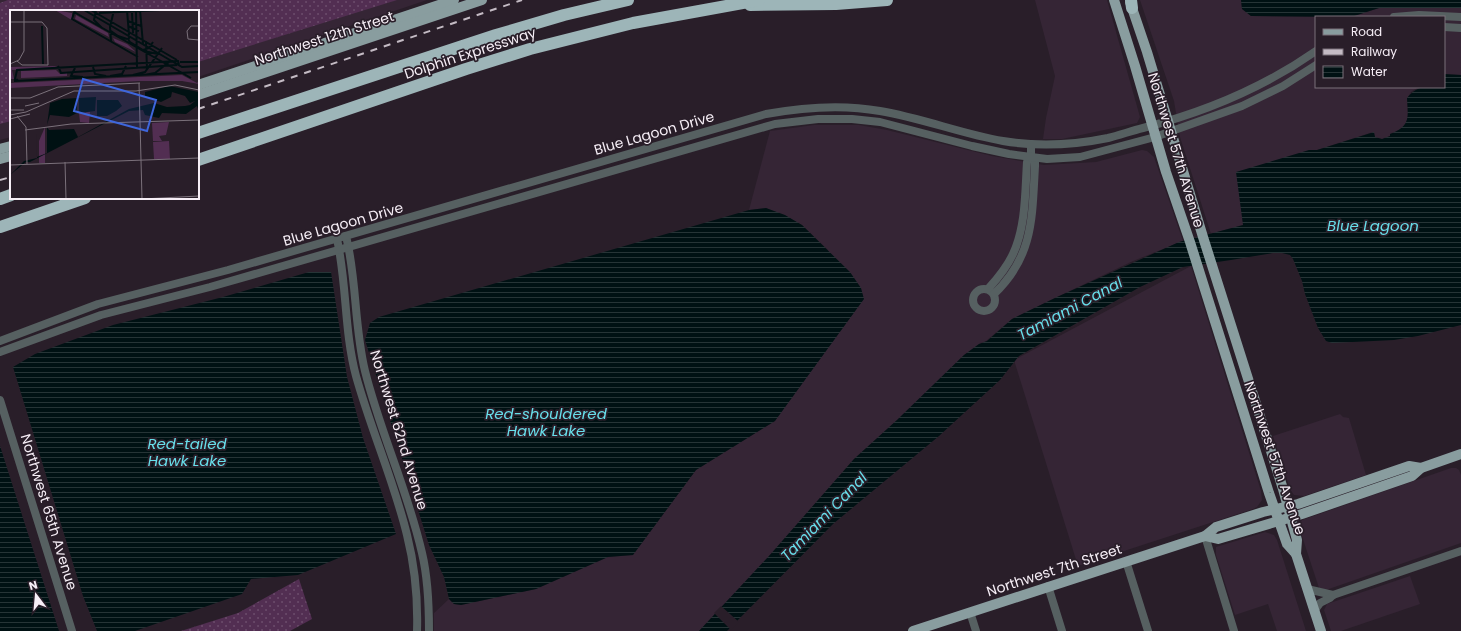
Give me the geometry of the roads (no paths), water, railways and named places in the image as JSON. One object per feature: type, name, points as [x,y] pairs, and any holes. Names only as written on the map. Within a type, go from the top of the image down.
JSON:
[{"type":"highway","name":"Dolphin Expressway","points":[[199,133],[515,29],[628,0]]},
{"type":"highway","name":"Dolphin Expressway","points":[[199,160],[472,67],[530,49],[625,25],[759,0]]},
{"type":"highway","points":[[729,5],[836,4],[887,0]]},
{"type":"highway","points":[[0,199],[10,195]]},
{"type":"highway","points":[[0,227],[82,199]]},
{"type":"main road","name":"Northwest 12th Street","points":[[199,85],[454,0]]},
{"type":"main road","name":"Northwest 12th Street","points":[[199,95],[482,0]]},
{"type":"main road","name":"Northwest 57th Avenue","points":[[1114,0],[1171,190],[1190,242],[1275,509],[1287,544],[1296,554]]},
{"type":"main road","name":"Northwest 57th Avenue","points":[[1131,3],[1287,506],[1297,540],[1296,554]]},
{"type":"main road","points":[[1118,12],[1126,16],[1129,20],[1137,41],[1147,52]]},
{"type":"main road","points":[[0,149],[10,146]]},
{"type":"main road","points":[[0,159],[10,156]]},
{"type":"main road","points":[[1215,322],[1226,339],[1231,344],[1237,346]]},
{"type":"main road","points":[[1225,353],[1235,358],[1246,374]]},
{"type":"main road","name":"Northwest 7th Street","points":[[1205,536],[1218,540],[1290,517],[1412,476],[1421,468],[1461,454]]},
{"type":"main road","name":"Northwest 7th Street","points":[[913,631],[1205,536],[1216,527],[1275,509],[1306,502],[1409,466],[1421,468]]},
{"type":"main road","points":[[1296,554],[1321,631]]},
{"type":"street","points":[[1445,16],[1461,17]]},
{"type":"street","points":[[1445,27],[1461,28]]},
{"type":"street","name":"Blue Lagoon Drive","points":[[0,352],[101,315],[210,287],[349,248],[656,158],[764,127],[791,121],[831,118],[880,122],[972,146],[1031,157],[1059,159],[1080,157],[1155,137],[1169,126],[1260,85],[1289,69],[1315,52]]},
{"type":"street","name":"Blue Lagoon Drive","points":[[0,341],[98,304],[208,276],[755,117],[790,110],[833,107],[882,111],[985,137],[1031,144],[1084,142],[1108,138],[1152,126],[1169,126],[1254,101],[1292,81],[1315,66]]},
{"type":"street","points":[[880,122],[882,111]]},
{"type":"street","points":[[991,292],[1008,264],[1018,242],[1023,218],[1027,162],[1031,157],[1031,144]]},
{"type":"street","points":[[656,158],[658,145]]},
{"type":"street","name":"Northwest 62nd Avenue","points":[[346,236],[351,258],[361,353],[370,390],[420,547],[427,588],[429,631]]},
{"type":"street","name":"Northwest 62nd Avenue","points":[[337,239],[354,365],[404,524],[412,557],[417,590],[417,631]]},
{"type":"street","name":"Northwest 65th Avenue","points":[[0,400],[72,631]]},
{"type":"street","points":[[1205,536],[1234,631]]},
{"type":"street","points":[[1314,611],[1320,603],[1330,598],[1332,595],[1461,551]]},
{"type":"street","points":[[1126,561],[1148,631]]},
{"type":"street","points":[[1048,586],[1062,631]]},
{"type":"street","points":[[1307,590],[1332,595]]},
{"type":"street","points":[[970,612],[976,631]]},
{"type":"water","points":[[1241,0],[1461,0],[1461,8],[1379,8],[1354,16],[1251,16],[1242,9]]},
{"type":"water","name":"Blue Lagoon","points":[[1445,74],[1461,75],[1461,325],[1418,336],[1394,340],[1332,343],[1326,341],[1318,328],[1305,294],[1302,281],[1290,255],[1273,253],[1183,267],[1140,287],[1019,356],[1000,380],[939,436],[833,524],[727,631],[699,631],[769,556],[854,459],[897,420],[964,355],[979,344],[987,341],[1012,319],[1057,297],[1179,242],[1243,225],[1236,172],[1309,150],[1317,150],[1374,132],[1375,137],[1382,139],[1390,136],[1390,134],[1402,128],[1405,124],[1408,116],[1407,98],[1419,88],[1445,88]]},
{"type":"water","name":"Red-shouldered Hawk Lake","points":[[766,208],[785,215],[802,225],[850,272],[861,288],[864,299],[775,421],[696,470],[633,555],[608,557],[536,589],[461,605],[454,604],[449,599],[444,577],[429,545],[365,340],[370,323],[379,317],[749,210]]},
{"type":"water","name":"Red-tailed Hawk Lake","points":[[309,272],[331,272],[347,377],[363,438],[396,534],[298,575],[251,579],[242,594],[135,631],[97,631],[83,596],[13,367],[35,354],[113,325],[223,297]]},
{"type":"water","points":[[0,446],[59,631],[0,631]]},
{"type":"railway","points":[[199,109],[522,0]]},
{"type":"railway","points":[[0,180],[10,177]]},
{"type":"water label","name":"Tamiami Canal","points":[[1070,309]]},
{"type":"water label","name":"Tamiami Canal","points":[[824,517]]}]
